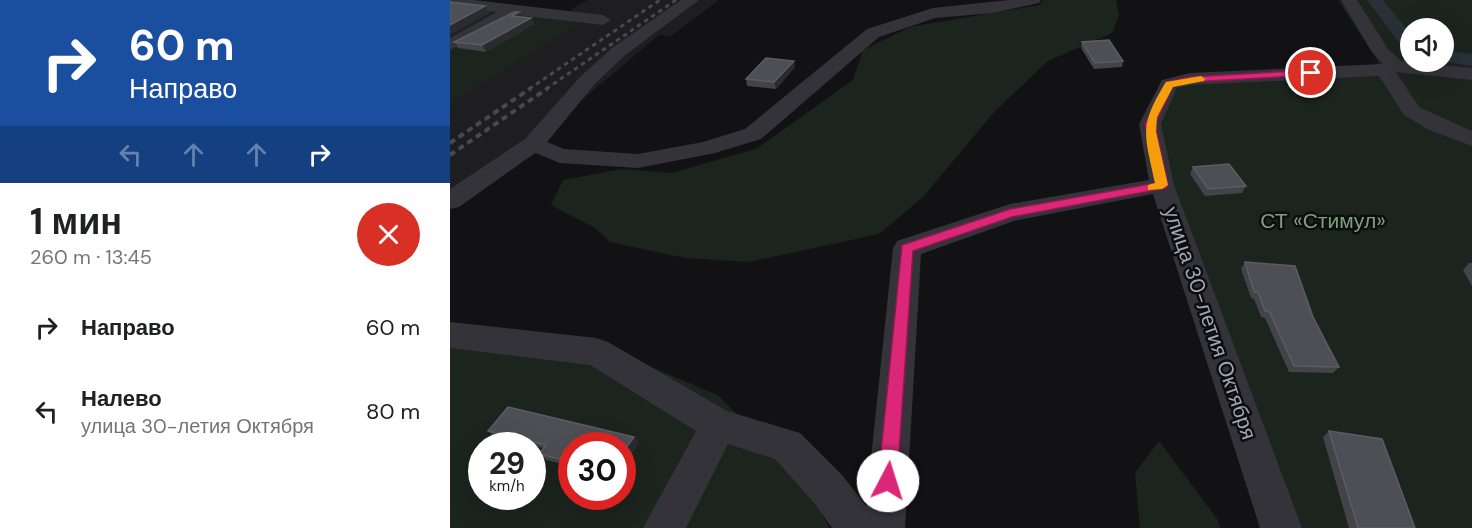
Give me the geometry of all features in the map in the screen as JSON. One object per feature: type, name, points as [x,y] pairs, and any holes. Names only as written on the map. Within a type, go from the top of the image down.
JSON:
[{"type":"street","points":[[450,201],[533,144],[587,81],[610,59],[691,0]]},
{"type":"street","points":[[533,144],[560,156],[638,161],[707,148],[753,134],[873,33],[933,13],[993,8],[1033,0]]},
{"type":"street","points":[[1348,0],[1381,51],[1411,111],[1472,139]]},
{"type":"street","points":[[450,2],[603,20]]},
{"type":"street","points":[[450,45],[514,10]]},
{"type":"street","points":[[1390,68],[1472,74]]},
{"type":"street","name":"улица 30-летия Октября","points":[[1281,528],[1162,185],[1150,124],[1169,84],[1190,79],[1390,68]]},
{"type":"street","points":[[884,528],[907,248],[1010,213],[1162,185]]},
{"type":"street","points":[[450,335],[596,352],[719,425],[787,445],[829,490],[857,528]]},
{"type":"street","points":[[664,528],[719,425]]},
{"type":"shaded area","points":[[588,0],[719,0],[671,36],[659,35],[550,127],[450,203],[450,102],[585,19],[571,9]]},
{"type":"green space","points":[[1044,0],[1116,0],[1119,15],[1112,33],[1048,61],[995,111],[923,197],[879,234],[749,262],[685,258],[610,242],[595,228],[551,205],[563,180],[622,169],[671,173],[756,149],[853,80],[863,50],[910,27],[1039,5]]},
{"type":"green space","name":"СТ «Стимул»","points":[[1338,0],[1472,0],[1472,528],[1265,528],[1154,172],[1157,101],[1175,83],[1365,68],[1379,63]]},
{"type":"green space","points":[[450,2],[589,17],[450,104]]},
{"type":"green space","points":[[450,326],[601,346],[718,395],[803,482],[830,528],[450,528]]},
{"type":"green space","points":[[1159,441],[1218,520],[1220,528],[1140,528],[1135,473]]},
{"type":"building","points":[[450,2],[485,6],[450,25]]},
{"type":"building","points":[[514,12],[519,12],[512,16],[531,18],[482,45],[454,42]]},
{"type":"building","points":[[1109,40],[1123,61],[1095,63],[1082,42]]},
{"type":"building","points":[[766,58],[794,61],[774,82],[746,79]]},
{"type":"building","points":[[1229,164],[1246,186],[1208,189],[1193,167]]},
{"type":"building","points":[[1245,262],[1295,266],[1313,317],[1339,367],[1294,366],[1269,311],[1265,311],[1258,292],[1254,292]]},
{"type":"building","points":[[508,407],[613,432],[558,432],[558,459],[546,456],[546,432],[488,431]]},
{"type":"building","points":[[1329,431],[1382,439],[1415,528],[1358,528]]},
{"type":"waterway","points":[[1375,0],[1400,32]]},
{"type":"waterway","points":[[1454,58],[1472,60]]},
{"type":"railway","points":[[529,89],[660,0]]},
{"type":"railway","points":[[546,89],[676,0]]},
{"type":"railway","points":[[450,143],[531,88]]},
{"type":"railway","points":[[450,155],[548,88]]},
{"type":"slow traffic","points":[[1152,187],[1162,185],[1150,132],[1152,117],[1169,84],[1201,79]]},
{"type":"route","points":[[888,481],[907,248],[1010,213],[1162,185],[1150,124],[1169,84],[1190,79],[1311,73]]}]
